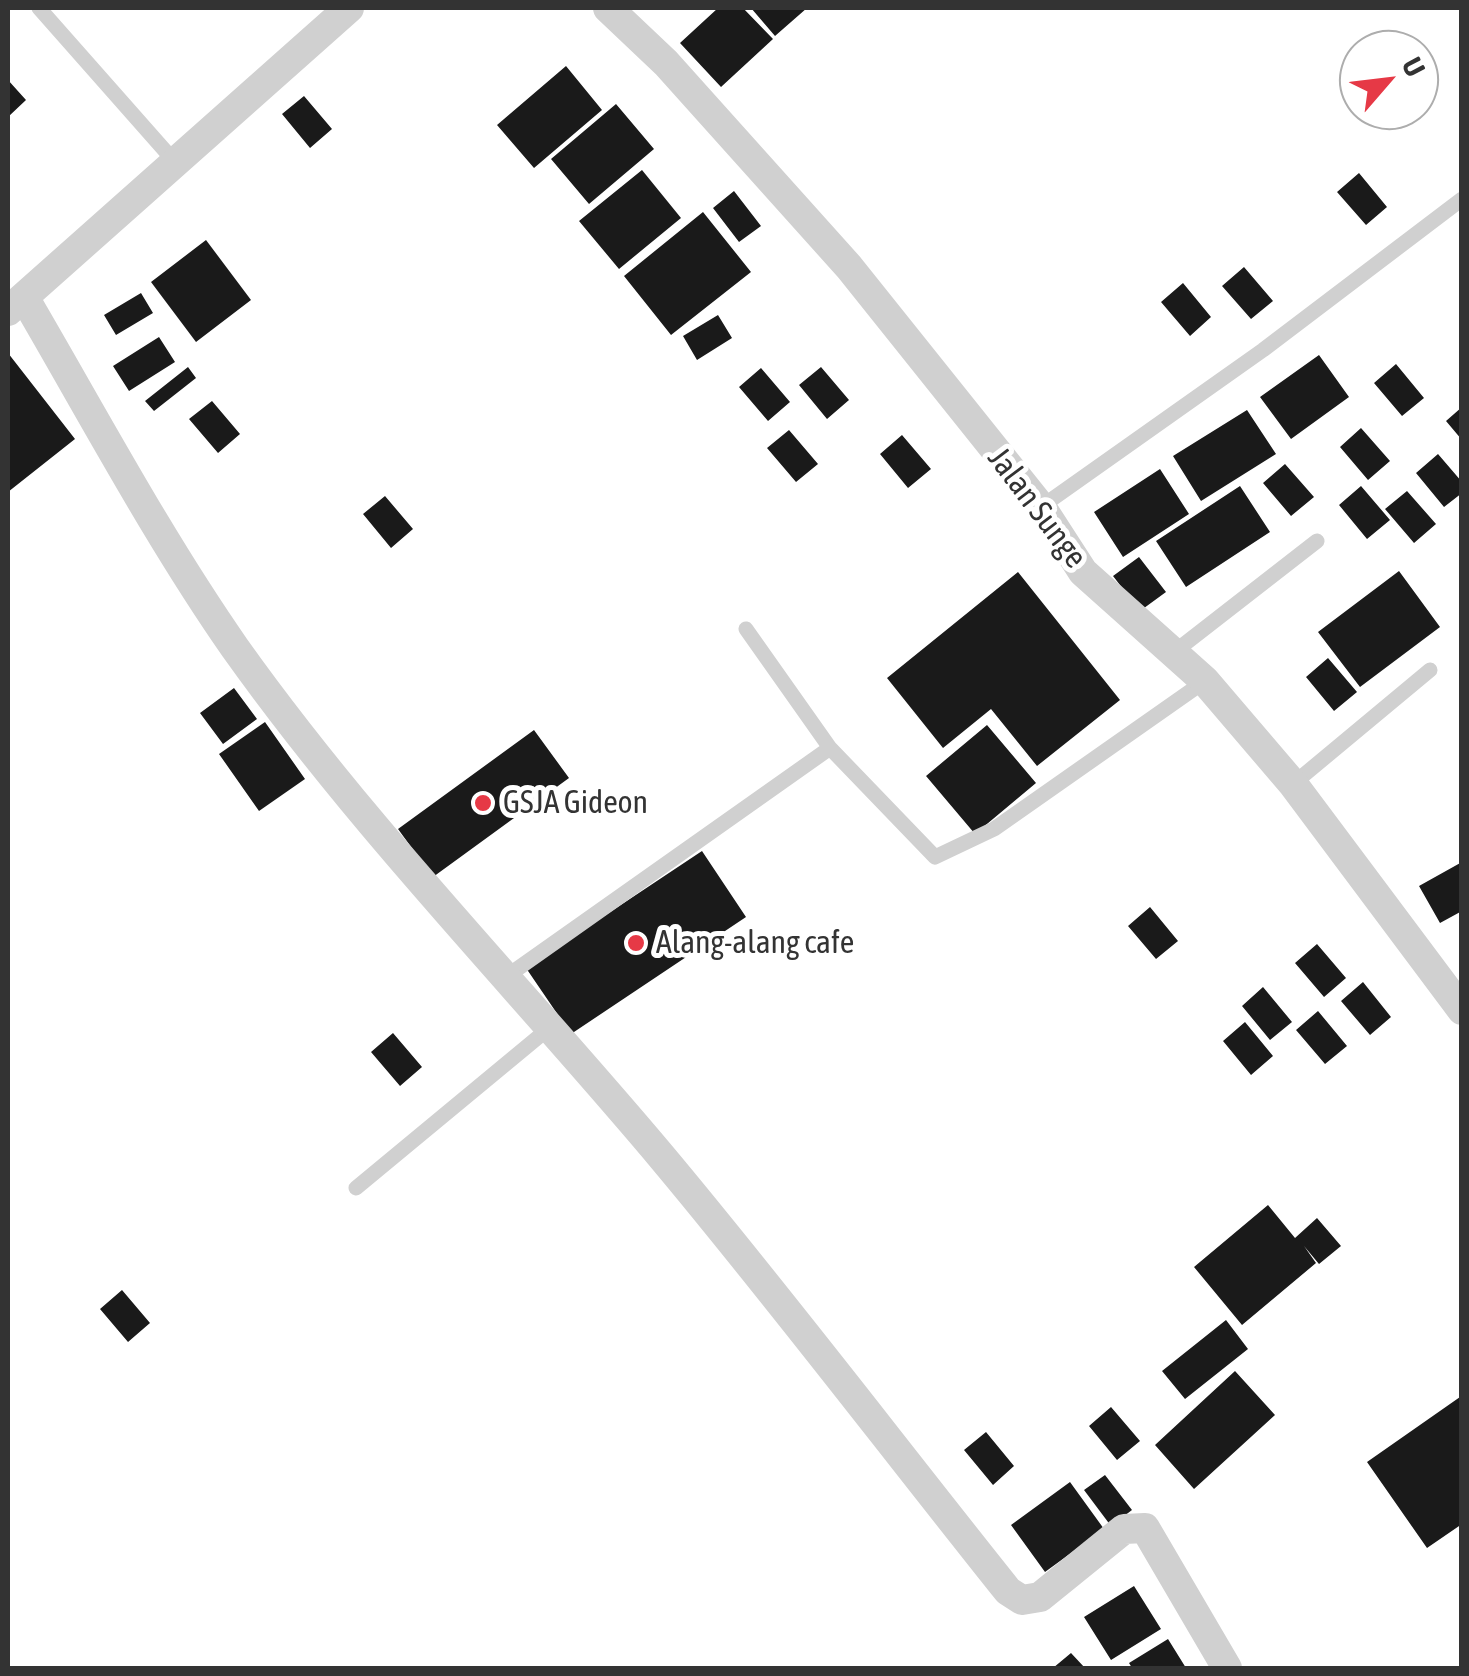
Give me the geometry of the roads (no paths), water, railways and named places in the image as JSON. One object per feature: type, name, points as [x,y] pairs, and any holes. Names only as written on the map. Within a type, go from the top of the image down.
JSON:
[{"type":"street","points":[[349,8],[16,304],[178,564],[318,758],[812,1339],[1008,1591],[1022,1600],[1040,1597],[1124,1529],[1144,1528],[1227,1668]]},
{"type":"street","name":"Jalan Sunge","points":[[608,8],[666,63],[849,267],[1041,507],[1083,572],[1205,681],[1292,784],[1462,1010]]},
{"type":"lane","points":[[39,8],[175,162]]},
{"type":"lane","points":[[1041,507],[1263,350],[1462,200]]},
{"type":"lane","points":[[1174,653],[1317,541]]},
{"type":"lane","points":[[746,629],[830,748],[928,854],[941,857],[1026,808],[1205,681]]},
{"type":"lane","points":[[1292,784],[1430,670]]},
{"type":"lane","points":[[503,979],[830,748]]},
{"type":"lane","points":[[356,1188],[548,1029]]},
{"type":"place","name":"GSJA Gideon","points":[[483,803]]},
{"type":"place","name":"Alang-alang cafe","points":[[636,943]]}]
